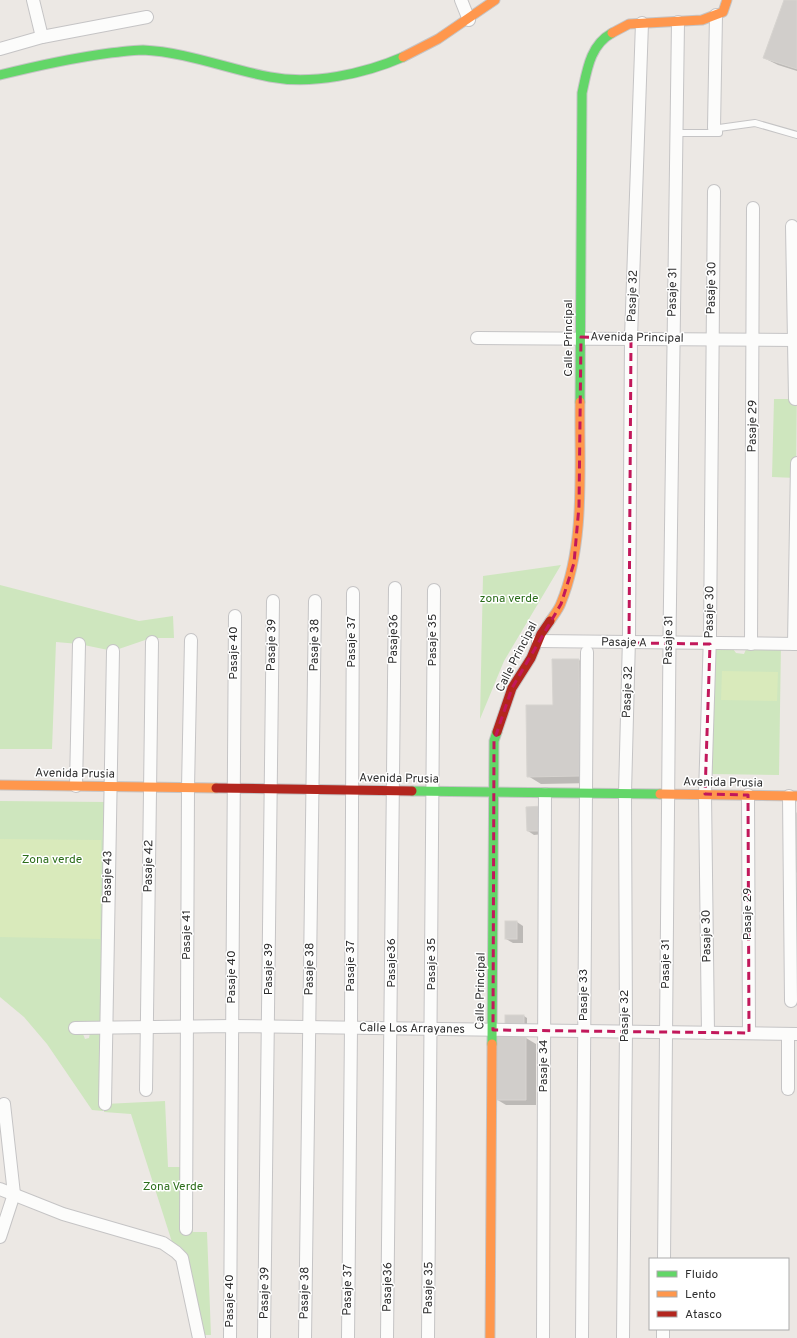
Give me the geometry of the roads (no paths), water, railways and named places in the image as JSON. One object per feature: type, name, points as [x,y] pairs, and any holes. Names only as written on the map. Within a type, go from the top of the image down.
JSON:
[{"type":"street","points":[[33,0],[42,37]]},
{"type":"street","points":[[461,0],[468,20]]},
{"type":"street","points":[[0,75],[49,62],[138,50],[206,61],[275,77],[298,80],[318,78],[344,74],[395,61],[427,46],[468,20],[495,0]]},
{"type":"street","points":[[714,128],[716,15],[723,12],[727,0]]},
{"type":"street","name":"Calle Principal","points":[[490,1338],[495,793],[494,741],[512,688],[531,658],[538,641],[561,604],[574,563],[579,506],[582,93],[591,55],[605,37],[629,24],[702,20],[716,15]]},
{"type":"street","points":[[0,49],[42,37],[147,17]]},
{"type":"street","name":"Pasaje 31","points":[[664,1258],[672,339],[678,22]]},
{"type":"street","name":"Pasaje 32","points":[[623,1338],[626,1031],[624,793],[629,643],[631,338],[642,23]]},
{"type":"street","name":"Pasaje 30","points":[[708,1033],[705,794],[710,644],[714,191]]},
{"type":"street","name":"Pasaje 29","points":[[751,644],[754,340],[753,208]]},
{"type":"street","points":[[792,226],[795,340],[794,399]]},
{"type":"street","name":"Avenida Principal","points":[[477,338],[795,340]]},
{"type":"street","points":[[795,644],[796,463]]},
{"type":"street","name":"Pasaje36","points":[[387,1338],[392,1030],[395,588]]},
{"type":"street","name":"Pasaje 35","points":[[428,1338],[432,1030],[434,590]]},
{"type":"street","name":"Pasaje 37","points":[[348,1338],[353,593]]},
{"type":"street","name":"Pasaje 38","points":[[304,1338],[316,600]]},
{"type":"street","name":"Pasaje 39","points":[[264,1338],[273,601]]},
{"type":"street","name":"Pasaje 40","points":[[230,1338],[235,616]]},
{"type":"street","name":"Pasaje 41","points":[[186,1230],[188,788],[191,640]]},
{"type":"street","name":"Pasaje A","points":[[538,641],[795,644]]},
{"type":"street","name":"Pasaje 42","points":[[146,1090],[152,642]]},
{"type":"street","points":[[76,786],[79,644]]},
{"type":"street","name":"Pasaje 43","points":[[105,1104],[112,651]]},
{"type":"street","name":"Pasaje 33","points":[[582,1338],[585,794],[588,652]]},
{"type":"street","name":"Avenida Prusia","points":[[0,785],[545,794],[624,793],[793,796]]},
{"type":"street","name":"Pasaje 34","points":[[543,1338],[545,794]]},
{"type":"street","name":"Pasaje 29","points":[[748,795],[749,1033]]},
{"type":"street","points":[[791,1001],[793,796]]},
{"type":"street","name":"Calle Los Arrayanes","points":[[75,1028],[232,1026],[392,1030],[544,1030],[793,1034]]},
{"type":"street","points":[[788,1089],[793,1034]]},
{"type":"street","points":[[0,1237],[14,1194],[4,1104]]},
{"type":"street","points":[[0,1189],[63,1214],[163,1243],[176,1252],[182,1258],[199,1338]]},
{"type":"lane","points":[[676,133],[719,133],[719,128],[756,123],[797,135]]},
{"type":"park label","name":"zona verde","points":[[509,599]]},
{"type":"park label","name":"Zona verde","points":[[52,860]]},
{"type":"park label","name":"Zona Verde","points":[[173,1187]]}]
